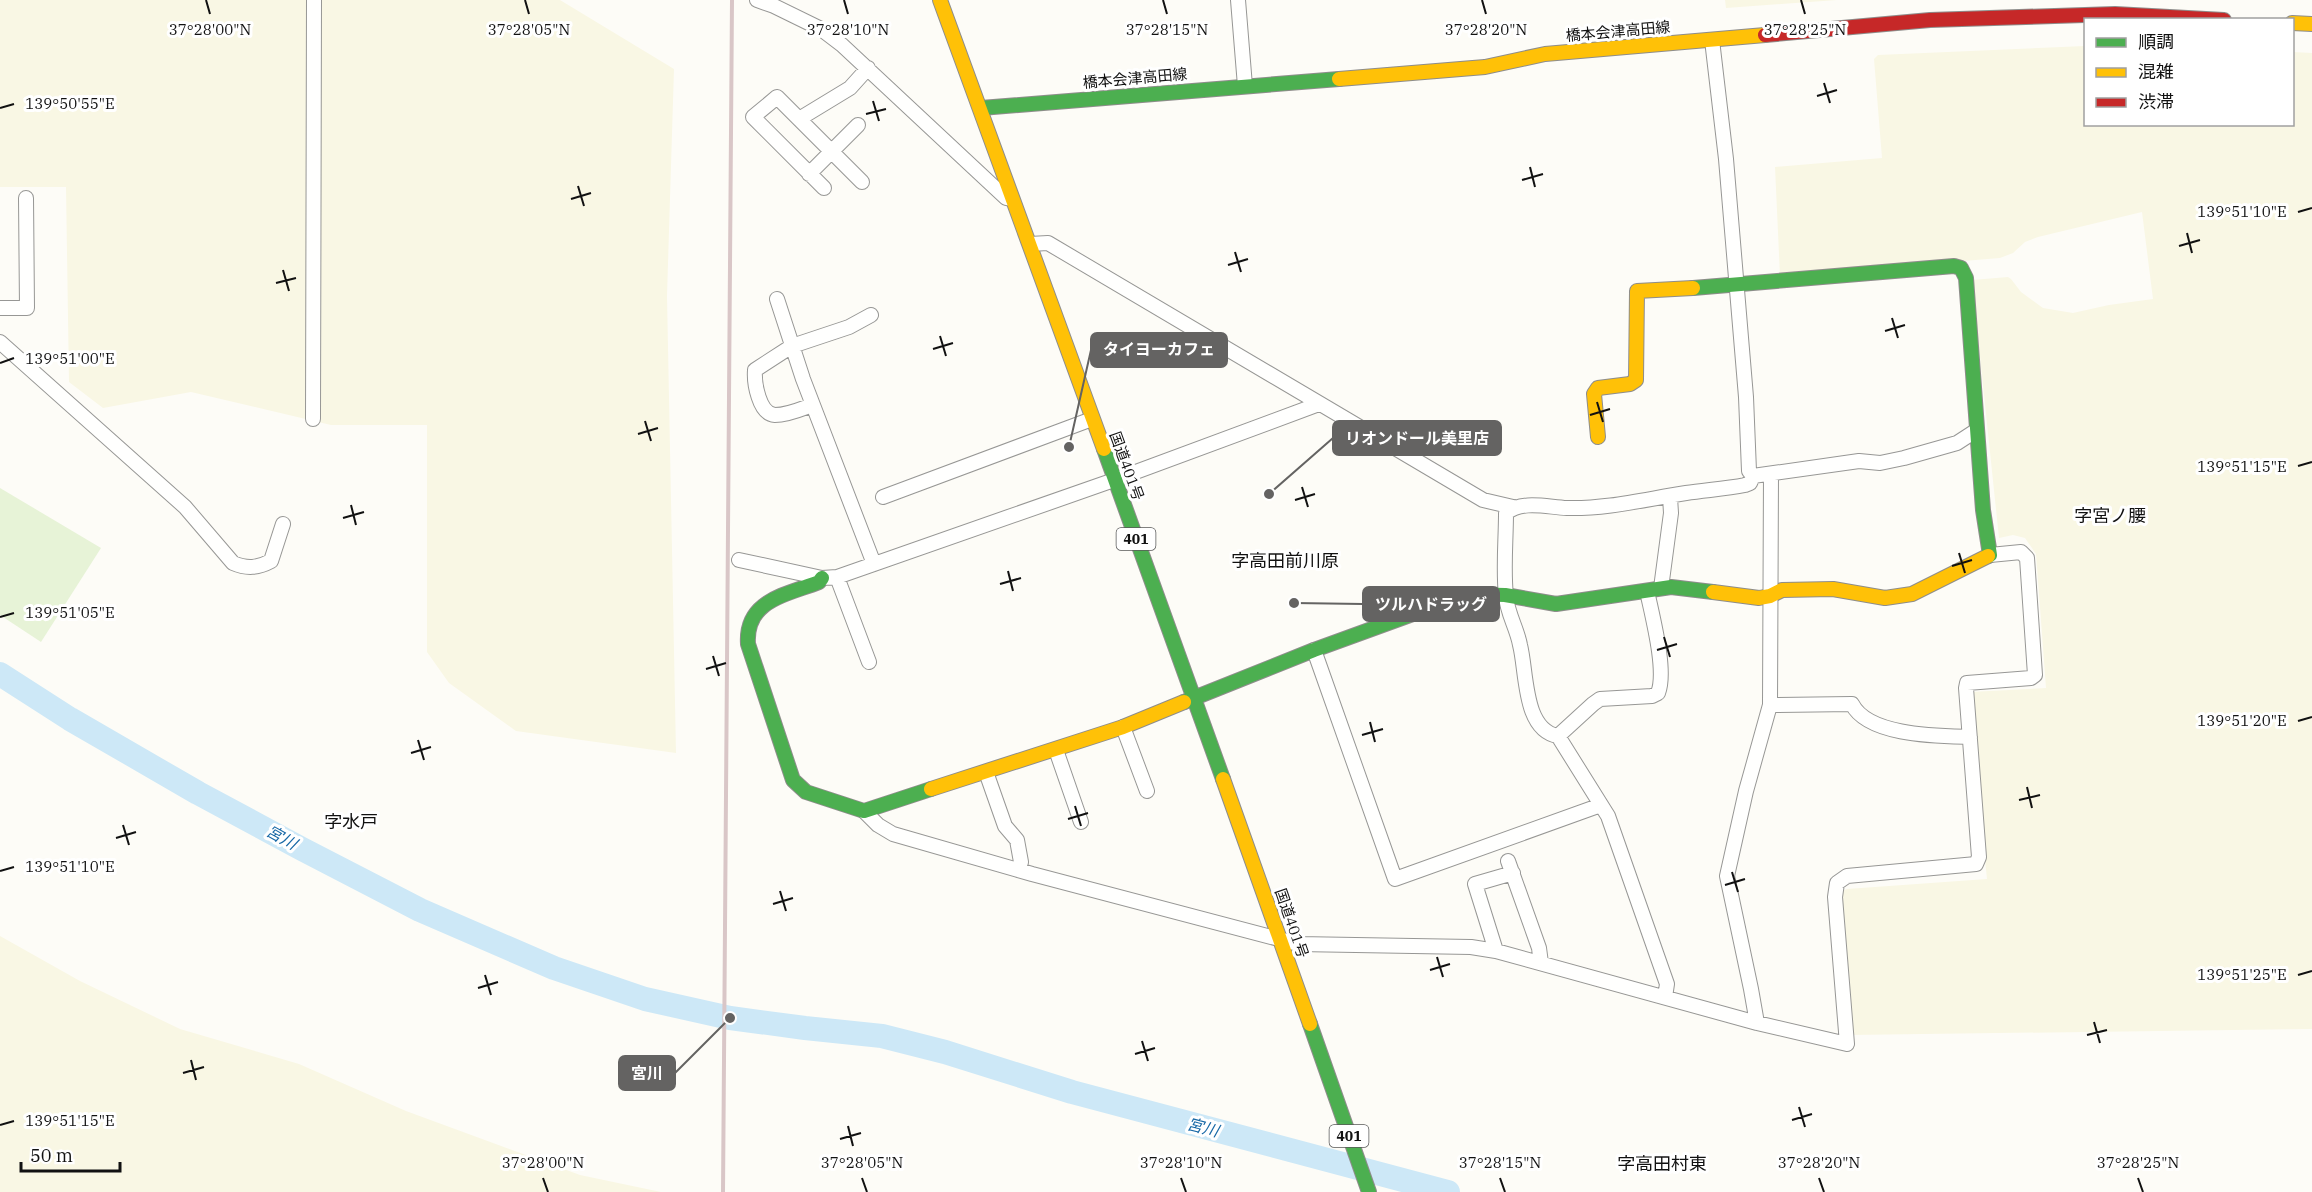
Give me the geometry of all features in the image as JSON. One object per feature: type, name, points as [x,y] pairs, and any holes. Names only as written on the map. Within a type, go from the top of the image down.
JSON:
[{"type":"main road","name":"国道401号","points":[[940,0],[1195,699],[1369,1192]]},
{"type":"main road","name":"橋本会津高田線","points":[[981,108],[1485,67],[1545,54],[1930,20],[2115,14],[2188,18]]},
{"type":"main road","points":[[2294,23],[2312,24]]},
{"type":"main road","points":[[830,578],[765,603],[752,618],[746,633],[793,780],[806,792],[864,811],[1123,727],[1314,650],[1468,594],[1505,595],[1556,604],[1671,586],[1759,598],[1782,590],[1833,589],[1886,598],[1912,594],[1990,555],[1983,510],[1965,278],[1961,268],[1953,266],[1736,286],[1637,291],[1636,380],[1630,384],[1598,388],[1594,394],[1598,437]]},
{"type":"street","points":[[313,419],[314,0]]},
{"type":"street","points":[[757,0],[775,3],[821,29],[867,68],[1006,198],[1013,199]]},
{"type":"street","points":[[1238,0],[1245,86]]},
{"type":"street","points":[[1712,40],[1726,159],[1746,397],[1749,471],[1753,476]]},
{"type":"street","points":[[799,119],[850,88],[867,68]]},
{"type":"street","points":[[824,188],[753,117],[777,97],[862,182]]},
{"type":"street","points":[[809,174],[858,125]]},
{"type":"street","points":[[0,308],[27,308],[26,198]]},
{"type":"street","points":[[1030,244],[1048,243],[1484,500],[1514,507],[1526,505],[1570,508],[1611,506],[1745,485],[1750,483],[1753,476]]},
{"type":"street","points":[[777,299],[812,405],[874,564]]},
{"type":"street","points":[[812,405],[791,413],[774,415],[767,412],[759,399],[754,382],[755,370],[792,346],[849,327],[871,315]]},
{"type":"street","points":[[0,342],[185,507],[233,563],[255,567],[271,561],[283,524]]},
{"type":"street","points":[[739,560],[830,578],[1114,480],[1319,404]]},
{"type":"street","points":[[883,496],[1092,419]]},
{"type":"street","points":[[1753,476],[1859,461],[1880,463],[1957,443],[1977,430]]},
{"type":"street","points":[[1756,1023],[1751,989],[1726,876],[1746,791],[1770,705],[1771,474]]},
{"type":"street","points":[[1514,507],[1506,513],[1505,595],[1521,645],[1532,709],[1543,730],[1550,735],[1558,736],[1600,699],[1652,696],[1658,693],[1659,651],[1654,590],[1671,513],[1670,497]]},
{"type":"street","points":[[864,811],[878,825],[893,834],[1280,940],[1298,944],[1471,947],[1496,951],[1756,1023],[1847,1044],[1835,897],[1837,883],[1847,876],[1976,864],[1979,857],[1967,683],[2031,678],[2035,675],[2027,558],[2021,552],[1990,555]]},
{"type":"street","points":[[830,578],[869,662]]},
{"type":"street","points":[[1314,650],[1395,879],[1601,805]]},
{"type":"street","points":[[1770,705],[1852,704],[1864,718],[1911,733],[1970,737]]},
{"type":"street","points":[[1123,727],[1146,791]]},
{"type":"street","points":[[1558,736],[1608,816],[1667,984],[1665,997]]},
{"type":"street","points":[[1056,750],[1081,822]]},
{"type":"street","points":[[986,772],[1005,826],[1017,840],[1021,862],[1018,870]]},
{"type":"street","points":[[1496,951],[1475,885],[1510,867],[1539,948],[1540,963]]},
{"type":"shaded area","points":[[0,0],[560,0],[674,69],[667,296],[676,753],[516,731],[449,683],[427,652],[427,425],[331,425],[191,392],[103,408],[69,382],[66,187],[0,187]]},
{"type":"shaded area","points":[[1725,0],[1837,0],[1726,8]]},
{"type":"shaded area","points":[[2084,46],[2084,126],[2294,126],[2294,52],[2312,53],[2312,1029],[1850,1035],[1839,892],[1847,889],[1987,879],[1968,695],[1970,692],[2046,688],[2036,554],[2025,538],[2013,535],[1999,538],[1972,280],[2008,277],[2021,292],[2043,308],[2073,313],[2153,299],[2142,212],[2038,237],[2025,242],[2013,253],[2000,258],[1780,276],[1775,167],[1882,158],[1874,59],[1878,55]]},
{"type":"shaded area","points":[[0,936],[80,981],[180,1029],[299,1064],[406,1111],[580,1175],[661,1192],[0,1192]]},
{"type":"green space","points":[[0,488],[101,548],[41,642],[0,615]]},
{"type":"waterway","name":"宮川","points":[[0,674],[70,719],[198,793],[302,849],[420,910],[554,968],[645,999],[730,1018],[882,1036],[945,1052],[1072,1092],[1448,1192]]},
{"type":"railway","points":[[723,1192],[732,0]]},
{"type":"traffic: fast","points":[[981,108],[1339,79]]},
{"type":"traffic: fast","points":[[1693,288],[1954,266],[1961,268],[1966,278],[1983,510],[1990,555],[1988,556]]},
{"type":"traffic: fast","points":[[1104,449],[1223,779]]},
{"type":"traffic: fast","points":[[822,578],[819,582],[770,601],[760,608],[749,629],[748,644],[793,780],[806,792],[864,811],[931,789]]},
{"type":"traffic: fast","points":[[1184,702],[1314,650],[1468,594],[1505,595],[1556,604],[1671,587],[1713,592]]},
{"type":"traffic: fast","points":[[1310,1024],[1369,1192]]},
{"type":"traffic: slow","points":[[940,0],[1104,449]]},
{"type":"traffic: slow","points":[[2294,23],[2312,24]]},
{"type":"traffic: slow","points":[[1339,79],[1485,67],[1545,54],[1765,35]]},
{"type":"traffic: slow","points":[[1598,437],[1594,394],[1598,388],[1630,384],[1636,380],[1637,291],[1693,288]]},
{"type":"traffic: slow","points":[[1713,592],[1759,598],[1782,590],[1833,589],[1885,598],[1912,594],[1988,556]]},
{"type":"traffic: slow","points":[[931,789],[1123,727],[1184,702]]},
{"type":"traffic: slow","points":[[1223,779],[1310,1024]]},
{"type":"traffic: jam","points":[[1765,35],[1930,20],[2115,14],[2188,18]]},
{"type":"place","name":"タイヨーカフェ","points":[[1069,447]]},
{"type":"place","name":"リオンドール美里店","points":[[1269,494]]},
{"type":"place","name":"ツルハドラッグ","points":[[1294,603]]},
{"type":"place","name":"宮川","points":[[730,1018]]},
{"type":"district","name":"字宮ノ腰","points":[[2110,515]]},
{"type":"district","name":"字高田前川原","points":[[1285,560]]},
{"type":"district","name":"字水戸","points":[[351,821]]},
{"type":"district","name":"字高田村東","points":[[1662,1163]]}]
